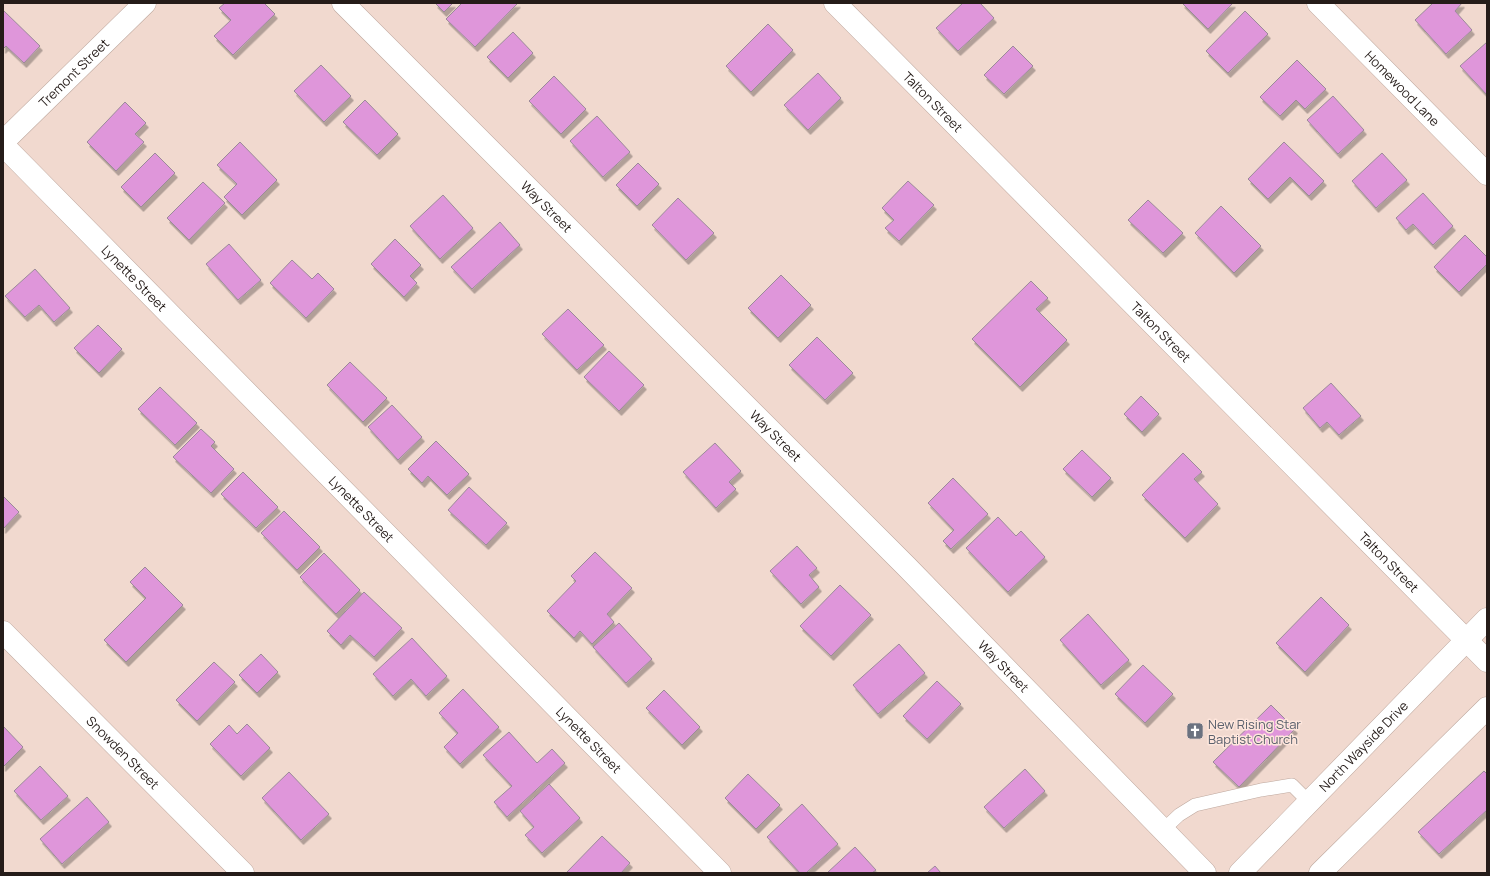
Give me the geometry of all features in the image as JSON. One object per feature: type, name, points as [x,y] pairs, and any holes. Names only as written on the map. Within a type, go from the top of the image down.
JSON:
[{"type":"street","name":"Tremont Street","points":[[3,143],[145,3]]},
{"type":"street","name":"Way Street","points":[[344,3],[906,566],[1205,873]]},
{"type":"street","name":"Talton Street","points":[[835,3],[1467,639],[1487,661]]},
{"type":"street","name":"Homewood Lane","points":[[1318,3],[1487,174]]},
{"type":"street","name":"Lynette Street","points":[[3,143],[720,873]]},
{"type":"street","name":"North Wayside Drive","points":[[1240,873],[1487,619]]},
{"type":"street","name":"Snowden Street","points":[[3,632],[242,873]]},
{"type":"street","points":[[1320,873],[1487,708]]},
{"type":"lane","points":[[1162,830],[1179,815],[1195,805],[1261,790],[1292,785],[1309,802]]},
{"type":"building","points":[[225,3],[264,3],[275,14],[233,55],[214,36],[231,20],[219,8]]},
{"type":"building","points":[[435,3],[453,3],[444,12]]},
{"type":"building","points":[[462,3],[518,3],[475,47],[446,19]]},
{"type":"building","points":[[963,3],[980,3],[994,18],[958,51],[936,28]]},
{"type":"building","points":[[1182,3],[1233,3],[1208,29]]},
{"type":"building","points":[[1433,3],[1462,3],[1455,11],[1472,30],[1446,54],[1415,20]]},
{"type":"building","points":[[3,10],[40,46],[24,63],[6,46],[3,49]]},
{"type":"building","points":[[1245,11],[1268,34],[1228,73],[1206,51]]},
{"type":"building","points":[[768,24],[793,50],[751,92],[726,66]]},
{"type":"building","points":[[513,32],[533,53],[508,78],[487,57]]},
{"type":"building","points":[[1487,42],[1487,95],[1460,66]]},
{"type":"building","points":[[1013,46],[1033,66],[1004,94],[984,75]]},
{"type":"building","points":[[1297,60],[1326,89],[1305,109],[1296,100],[1280,116],[1260,97]]},
{"type":"building","points":[[321,65],[351,96],[324,122],[294,91]]},
{"type":"building","points":[[818,73],[841,98],[808,130],[784,105]]},
{"type":"building","points":[[554,76],[586,109],[561,134],[529,101]]},
{"type":"building","points":[[1333,96],[1364,130],[1338,154],[1307,120]]},
{"type":"building","points":[[365,100],[398,134],[377,155],[343,122]]},
{"type":"building","points":[[125,102],[146,123],[135,134],[144,142],[116,171],[87,142]]},
{"type":"building","points":[[597,116],[630,152],[603,177],[570,141]]},
{"type":"building","points":[[240,142],[277,180],[242,215],[224,197],[237,184],[217,165]]},
{"type":"building","points":[[1284,142],[1324,181],[1309,196],[1290,177],[1268,199],[1248,179]]},
{"type":"building","points":[[155,153],[175,173],[141,207],[121,187]]},
{"type":"building","points":[[1382,153],[1407,180],[1376,208],[1352,181]]},
{"type":"building","points":[[638,163],[659,184],[637,206],[616,185]]},
{"type":"building","points":[[908,181],[934,205],[899,241],[885,228],[894,220],[882,208]]},
{"type":"building","points":[[203,182],[225,203],[189,240],[167,218]]},
{"type":"building","points":[[1423,193],[1453,226],[1433,245],[1413,224],[1406,230],[1396,218]]},
{"type":"building","points":[[443,195],[473,228],[440,259],[410,226]]},
{"type":"building","points":[[678,198],[714,233],[686,260],[652,225]]},
{"type":"building","points":[[1148,200],[1183,233],[1163,253],[1128,220]]},
{"type":"building","points":[[1221,206],[1261,246],[1234,273],[1195,233]]},
{"type":"building","points":[[500,222],[520,245],[472,289],[451,267]]},
{"type":"building","points":[[1465,235],[1487,257],[1487,264],[1459,292],[1434,267]]},
{"type":"building","points":[[395,239],[421,265],[410,276],[417,283],[404,297],[371,264]]},
{"type":"building","points":[[229,244],[261,280],[238,300],[206,264]]},
{"type":"building","points":[[292,260],[312,279],[318,273],[334,289],[306,318],[270,283]]},
{"type":"building","points":[[35,269],[70,308],[54,322],[39,305],[25,317],[5,296]]},
{"type":"building","points":[[781,275],[811,305],[778,338],[748,308]]},
{"type":"building","points":[[1031,281],[1048,298],[1036,309],[1067,340],[1020,387],[972,339]]},
{"type":"building","points":[[568,309],[604,345],[577,370],[542,334]]},
{"type":"building","points":[[98,325],[122,349],[99,373],[74,348]]},
{"type":"building","points":[[817,337],[853,373],[825,400],[789,365]]},
{"type":"building","points":[[609,351],[644,385],[619,411],[584,377]]},
{"type":"building","points":[[350,362],[387,398],[363,422],[327,385]]},
{"type":"building","points":[[1331,383],[1361,416],[1339,435],[1327,422],[1320,428],[1303,408]]},
{"type":"building","points":[[160,387],[197,423],[175,445],[138,409]]},
{"type":"building","points":[[1141,396],[1159,414],[1142,432],[1124,414]]},
{"type":"building","points":[[392,405],[422,437],[398,460],[368,427]]},
{"type":"building","points":[[201,429],[215,442],[211,446],[234,469],[211,493],[173,457]]},
{"type":"building","points":[[436,441],[469,474],[447,495],[428,476],[422,483],[408,469]]},
{"type":"building","points":[[715,443],[741,471],[729,482],[736,489],[716,508],[683,472]]},
{"type":"building","points":[[1082,450],[1111,478],[1092,497],[1063,469]]},
{"type":"building","points":[[1183,453],[1202,472],[1194,479],[1218,504],[1185,538],[1142,495]]},
{"type":"building","points":[[243,472],[278,507],[256,528],[221,494]]},
{"type":"building","points":[[953,478],[988,514],[951,549],[943,541],[954,530],[928,503]]},
{"type":"building","points":[[469,487],[507,523],[486,545],[448,510]]},
{"type":"building","points":[[3,496],[19,512],[3,529]]},
{"type":"building","points":[[284,511],[320,547],[297,570],[261,533]]},
{"type":"building","points":[[998,517],[1016,536],[1021,531],[1045,557],[1008,592],[966,548]]},
{"type":"building","points":[[797,546],[817,568],[809,575],[819,587],[801,604],[770,571]]},
{"type":"building","points":[[595,552],[632,588],[607,614],[614,622],[592,644],[580,631],[574,638],[547,611],[576,581],[571,576]]},
{"type":"building","points":[[324,553],[360,590],[336,614],[300,577]]},
{"type":"building","points":[[145,567],[183,605],[126,662],[104,640],[146,598],[130,582]]},
{"type":"building","points":[[840,585],[871,615],[831,656],[800,626]]},
{"type":"building","points":[[364,592],[402,628],[374,657],[350,635],[341,645],[327,631]]},
{"type":"building","points":[[1321,597],[1349,625],[1305,672],[1276,643]]},
{"type":"building","points":[[1088,614],[1129,660],[1101,685],[1060,640]]},
{"type":"building","points":[[619,623],[652,659],[626,683],[593,647]]},
{"type":"building","points":[[412,638],[447,676],[426,696],[411,679],[393,696],[373,674]]},
{"type":"building","points":[[899,644],[925,673],[878,714],[853,685]]},
{"type":"building","points":[[261,654],[278,672],[257,693],[239,675]]},
{"type":"building","points":[[214,662],[235,682],[197,721],[176,700]]},
{"type":"building","points":[[1143,665],[1173,694],[1145,723],[1115,694]]},
{"type":"building","points":[[937,681],[961,704],[927,739],[903,716]]},
{"type":"building","points":[[463,689],[499,727],[460,764],[444,747],[458,733],[439,713]]},
{"type":"building","points":[[664,690],[700,727],[682,745],[646,708]]},
{"type":"building","points":[[1271,705],[1295,729],[1239,787],[1213,762]]},
{"type":"building","points":[[247,724],[270,748],[241,776],[210,744],[229,725],[237,734]]},
{"type":"building","points":[[3,726],[23,747],[3,767]]},
{"type":"building","points":[[509,732],[537,763],[552,749],[565,763],[507,817],[494,802],[512,786],[483,755]]},
{"type":"building","points":[[40,766],[68,796],[41,820],[14,791]]},
{"type":"building","points":[[1025,769],[1045,791],[1004,828],[984,807]]},
{"type":"building","points":[[1484,771],[1487,774],[1487,810],[1439,854],[1418,832]]},
{"type":"building","points":[[289,772],[329,814],[301,840],[262,798]]},
{"type":"building","points":[[748,774],[780,805],[756,829],[725,798]]},
{"type":"building","points":[[549,784],[580,818],[542,853],[525,835],[534,827],[520,811]]},
{"type":"building","points":[[87,797],[109,822],[62,864],[40,839]]},
{"type":"building","points":[[802,804],[838,844],[806,873],[800,873],[767,837]]},
{"type":"building","points":[[602,836],[630,863],[621,873],[566,873]]},
{"type":"building","points":[[855,847],[876,870],[872,873],[827,873]]},
{"type":"building","points":[[935,866],[941,873],[927,873]]},
{"type":"place","name":"New Rising Star Baptist Church","points":[[1195,731]]}]
